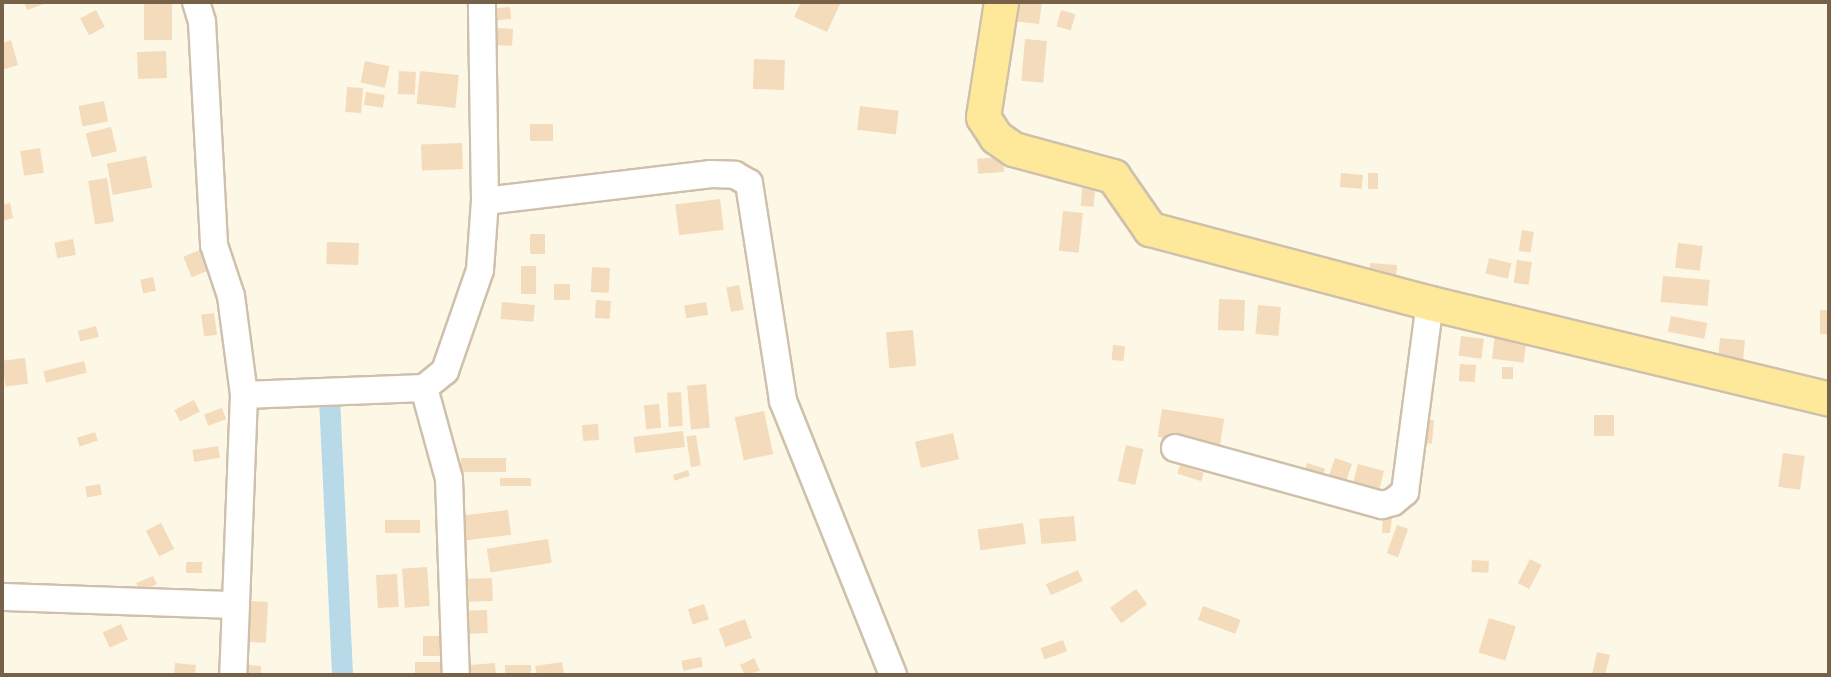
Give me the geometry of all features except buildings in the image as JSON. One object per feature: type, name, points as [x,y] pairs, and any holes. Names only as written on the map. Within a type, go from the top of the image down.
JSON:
[{"type":"main road","points":[[1001,2],[983,117],[996,137],[1013,149],[1113,176],[1150,229],[1430,303],[1829,399]]},
{"type":"street","points":[[196,2],[202,22],[209,211],[214,245],[231,296],[244,395],[233,675]]},
{"type":"street","points":[[244,395],[424,388],[445,371],[480,270],[485,201],[482,2]]},
{"type":"street","points":[[485,201],[711,174],[734,175],[749,183],[783,401],[893,675]]},
{"type":"street","points":[[1175,449],[1382,505],[1393,502],[1405,492],[1430,303]]},
{"type":"street","points":[[424,388],[449,479],[456,675]]},
{"type":"street","points":[[2,597],[236,605]]},
{"type":"waterway","points":[[329,398],[342,675]]}]
